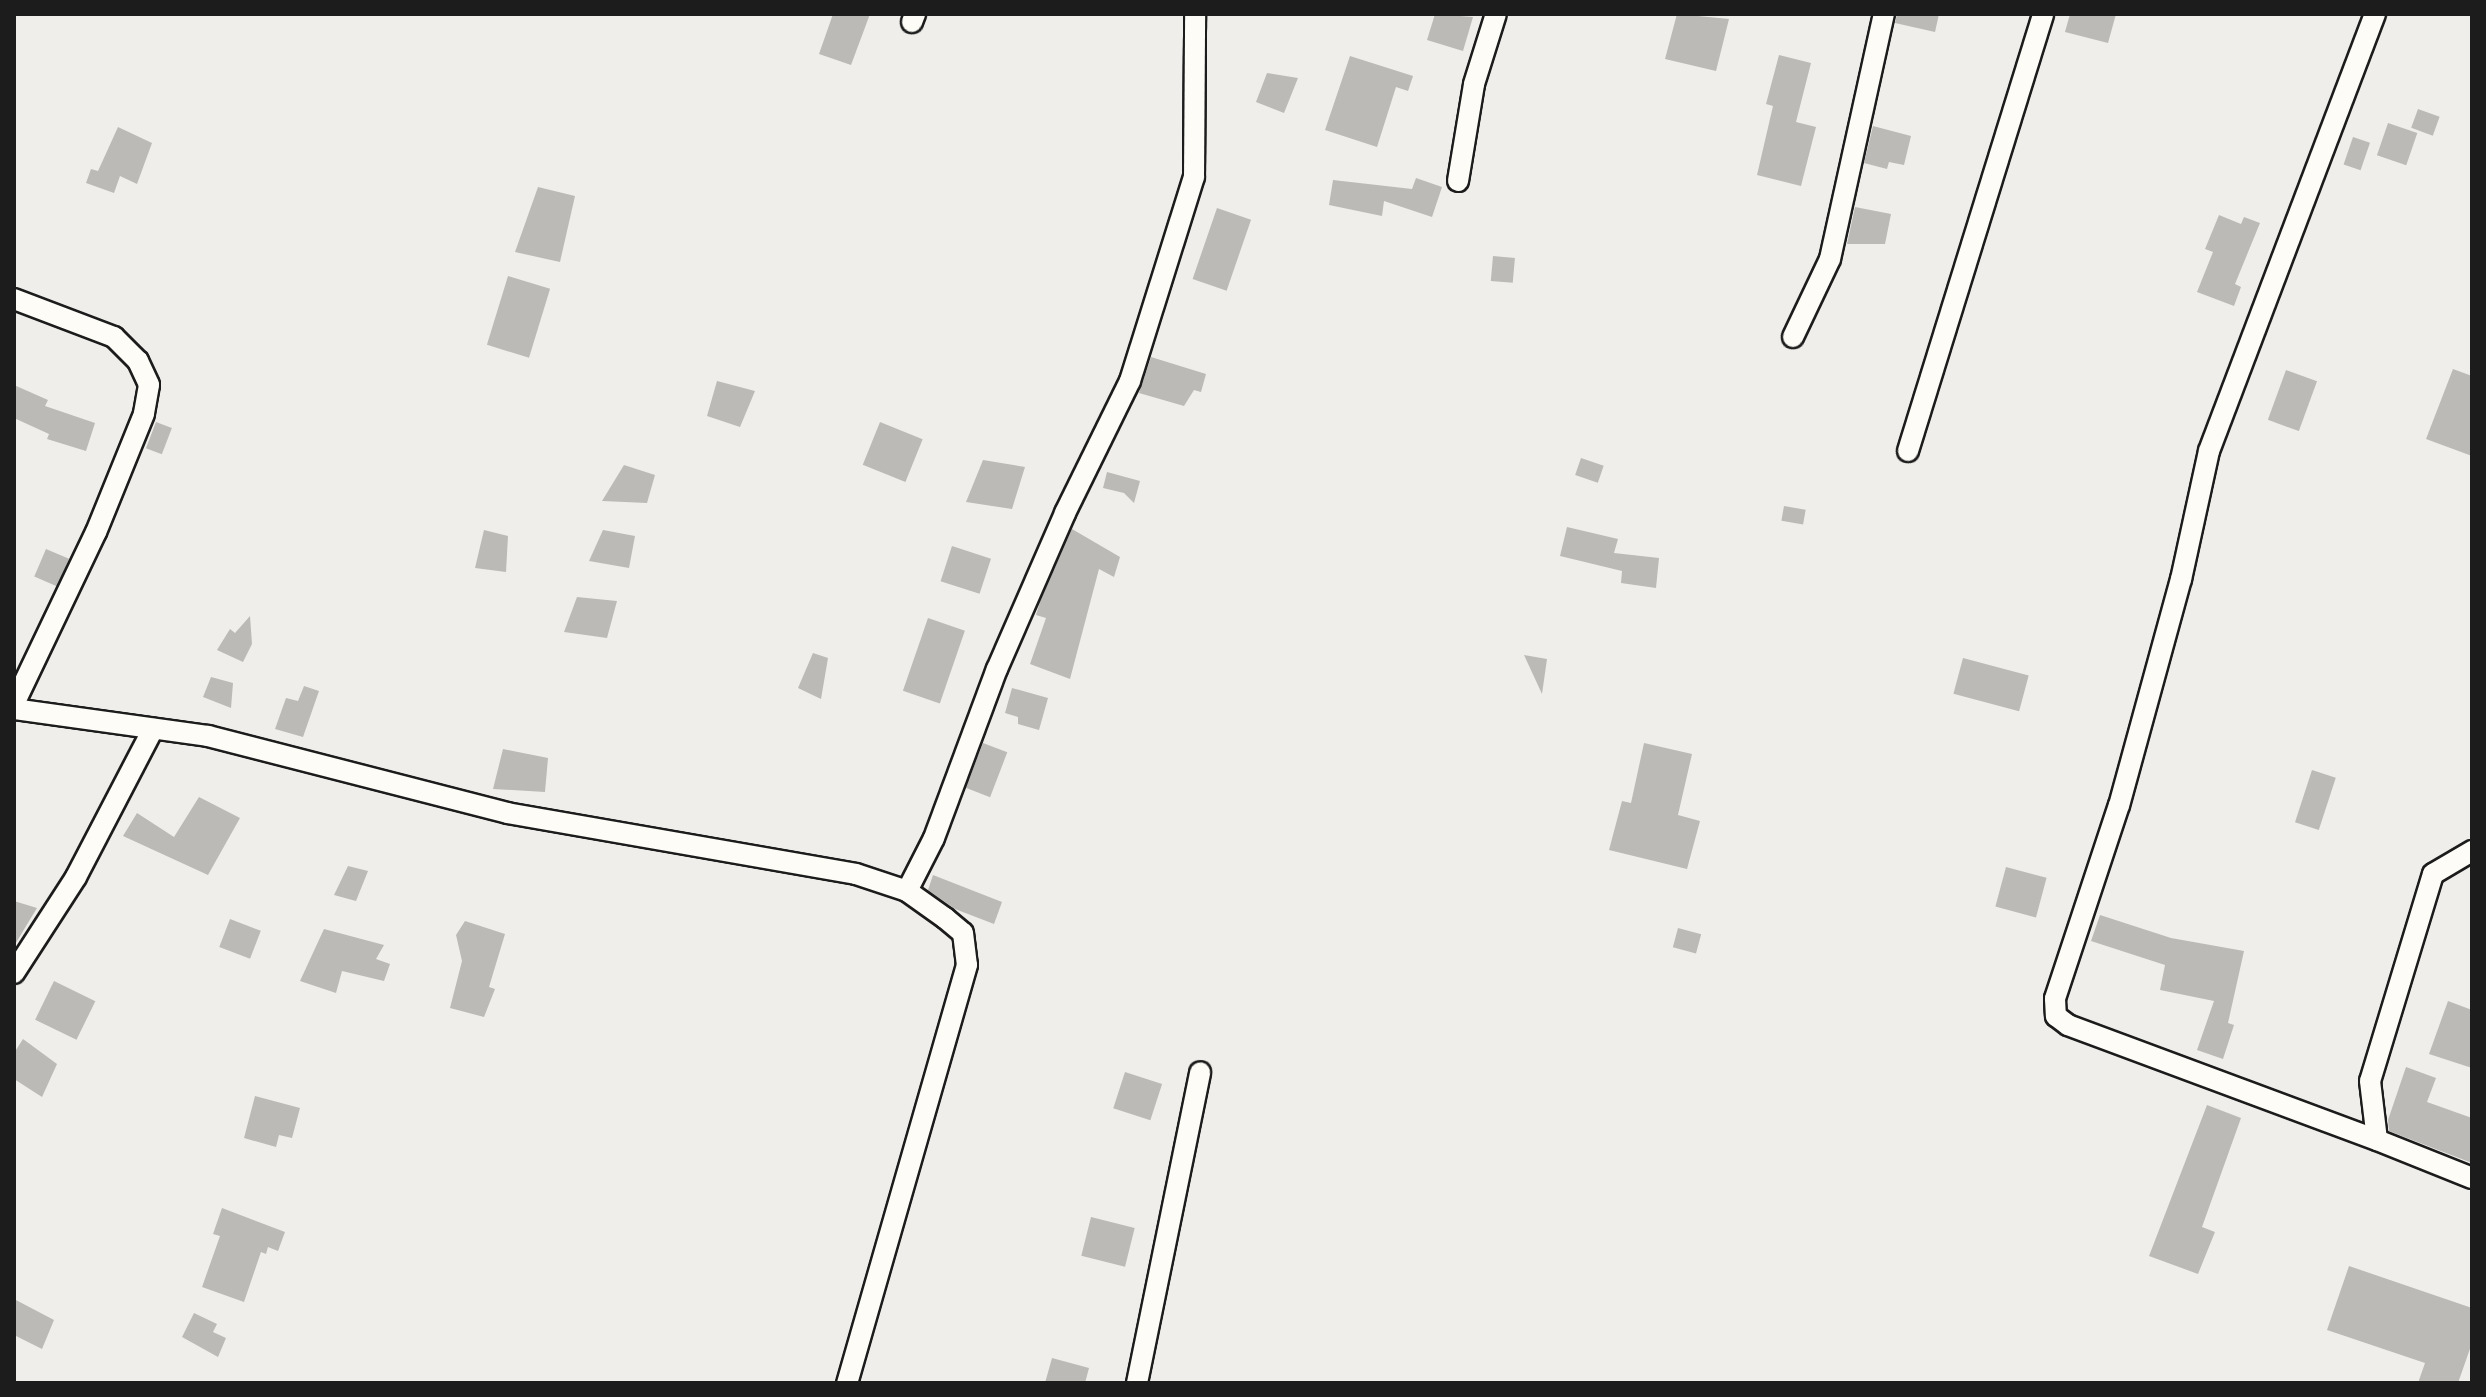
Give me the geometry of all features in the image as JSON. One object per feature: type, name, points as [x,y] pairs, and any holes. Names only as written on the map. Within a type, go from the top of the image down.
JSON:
[{"type":"street","points":[[907,891],[934,838],[997,669],[1059,527],[1130,381],[1194,177],[1195,14]]},
{"type":"street","points":[[1458,181],[1474,84],[1496,14]]},
{"type":"street","points":[[1793,337],[1830,259],[1884,14]]},
{"type":"street","points":[[1908,451],[2043,14]]},
{"type":"street","points":[[2375,14],[2209,451],[2181,579],[2119,805],[2055,999],[2056,1016],[2068,1025],[2472,1178]]},
{"type":"street","points":[[14,299],[114,337],[138,361],[149,385],[144,414],[96,532],[14,706],[208,736],[507,813],[856,874],[907,891],[963,933],[967,965],[847,1383]]},
{"type":"street","points":[[14,973],[76,877],[153,729]]},
{"type":"street","points":[[2377,1140],[2372,1066],[2433,874],[2472,851]]},
{"type":"street","points":[[1137,1383],[1200,1072]]},
{"type":"building","points":[[833,14],[870,14],[851,65],[819,54]]},
{"type":"building","points":[[1435,14],[1473,17],[1463,51],[1427,40]]},
{"type":"building","points":[[1677,14],[1729,19],[1716,71],[1665,59]]},
{"type":"building","points":[[1897,14],[1939,14],[1935,32],[1895,23]]},
{"type":"building","points":[[2070,14],[2116,14],[2108,43],[2065,32]]},
{"type":"building","points":[[1779,55],[1811,63],[1796,122],[1816,127],[1801,186],[1757,175],[1773,106],[1766,104]]},
{"type":"building","points":[[1350,56],[1413,76],[1408,91],[1396,87],[1377,147],[1325,130]]},
{"type":"building","points":[[1267,73],[1298,78],[1284,113],[1256,102]]},
{"type":"building","points":[[2418,109],[2440,117],[2433,136],[2411,128]]},
{"type":"building","points":[[2388,123],[2417,133],[2406,165],[2377,155]]},
{"type":"building","points":[[1873,126],[1911,136],[1904,165],[1889,162],[1887,169],[1864,163]]},
{"type":"building","points":[[118,127],[152,143],[137,184],[120,176],[114,193],[86,183],[91,169],[98,171]]},
{"type":"building","points":[[2353,137],[2370,143],[2361,170],[2344,164]]},
{"type":"building","points":[[1416,178],[1442,187],[1432,217],[1384,201],[1382,216],[1329,205],[1333,180],[1412,189]]},
{"type":"building","points":[[538,187],[575,196],[560,262],[515,252]]},
{"type":"building","points":[[1855,207],[1891,214],[1885,244],[1847,244]]},
{"type":"building","points":[[1217,208],[1251,220],[1227,291],[1193,279]]},
{"type":"building","points":[[2219,215],[2241,224],[2244,217],[2260,223],[2235,284],[2241,287],[2234,306],[2197,292],[2213,252],[2205,249]]},
{"type":"building","points":[[1493,256],[1515,258],[1513,283],[1491,281]]},
{"type":"building","points":[[508,276],[550,289],[529,358],[487,345]]},
{"type":"building","points":[[1151,357],[1206,374],[1201,392],[1194,390],[1184,406],[1139,393]]},
{"type":"building","points":[[2453,369],[2472,376],[2472,456],[2426,439]]},
{"type":"building","points":[[2286,370],[2317,381],[2299,431],[2268,420]]},
{"type":"building","points":[[717,381],[755,391],[740,427],[707,416]]},
{"type":"building","points":[[14,385],[48,400],[45,406],[95,423],[86,451],[47,439],[49,434],[14,418]]},
{"type":"building","points":[[156,422],[172,428],[162,454],[146,448]]},
{"type":"building","points":[[880,422],[923,439],[905,482],[863,465]]},
{"type":"building","points":[[1581,458],[1604,466],[1598,483],[1575,475]]},
{"type":"building","points":[[983,460],[1025,467],[1012,509],[966,502]]},
{"type":"building","points":[[624,465],[655,475],[647,503],[602,501]]},
{"type":"building","points":[[1107,472],[1140,481],[1134,503],[1124,493],[1103,488]]},
{"type":"building","points":[[1784,506],[1806,510],[1803,525],[1781,521]]},
{"type":"building","points":[[1567,527],[1618,539],[1614,553],[1659,558],[1656,588],[1621,583],[1622,571],[1560,556]]},
{"type":"building","points":[[1072,529],[1120,557],[1114,577],[1099,569],[1070,679],[1030,664],[1046,618],[1036,615],[1040,602]]},
{"type":"building","points":[[484,530],[508,536],[506,572],[475,568]]},
{"type":"building","points":[[603,530],[635,536],[629,568],[589,561]]},
{"type":"building","points":[[952,546],[991,559],[980,594],[941,581]]},
{"type":"building","points":[[46,549],[69,559],[57,586],[34,577]]},
{"type":"building","points":[[577,597],[617,601],[607,638],[564,632]]},
{"type":"building","points":[[250,616],[252,644],[243,662],[217,650],[230,629],[235,633]]},
{"type":"building","points":[[928,618],[965,631],[940,704],[903,691]]},
{"type":"building","points":[[813,653],[828,658],[821,699],[798,688]]},
{"type":"building","points":[[1524,655],[1547,659],[1542,694]]},
{"type":"building","points":[[1963,658],[2029,676],[2019,711],[1953,694]]},
{"type":"building","points":[[211,677],[233,683],[231,708],[203,697]]},
{"type":"building","points":[[304,686],[319,691],[303,737],[275,729],[286,698],[298,701]]},
{"type":"building","points":[[1012,688],[1048,698],[1039,730],[1018,724],[1018,717],[1005,713]]},
{"type":"building","points":[[983,743],[1007,752],[990,797],[966,788]]},
{"type":"building","points":[[1644,743],[1692,754],[1678,815],[1700,821],[1687,869],[1609,850],[1622,801],[1631,803]]},
{"type":"building","points":[[503,749],[548,758],[545,792],[493,789]]},
{"type":"building","points":[[2312,770],[2336,778],[2319,830],[2295,822]]},
{"type":"building","points":[[199,797],[240,818],[208,875],[123,836],[137,813],[174,837]]},
{"type":"building","points":[[348,866],[368,871],[356,901],[334,895]]},
{"type":"building","points":[[2006,867],[2047,878],[2036,917],[1995,907]]},
{"type":"building","points":[[933,875],[1002,902],[994,924],[955,909],[928,890]]},
{"type":"building","points":[[14,901],[37,908],[14,946]]},
{"type":"building","points":[[2100,915],[2171,938],[2244,951],[2228,1023],[2234,1025],[2223,1059],[2197,1050],[2214,1001],[2160,990],[2165,965],[2091,941]]},
{"type":"building","points":[[230,919],[261,931],[250,959],[219,947]]},
{"type":"building","points":[[465,921],[505,934],[489,987],[495,989],[484,1017],[450,1008],[462,961],[456,935]]},
{"type":"building","points":[[1678,928],[1701,934],[1696,954],[1673,947]]},
{"type":"building","points":[[324,929],[384,945],[376,959],[390,964],[384,981],[342,971],[336,993],[300,981]]},
{"type":"building","points":[[54,981],[95,1001],[76,1040],[35,1020]]},
{"type":"building","points":[[2448,1001],[2472,1010],[2472,1068],[2429,1054]]},
{"type":"building","points":[[23,1039],[57,1064],[42,1097],[14,1079],[14,1053]]},
{"type":"building","points":[[2406,1067],[2436,1078],[2427,1102],[2472,1118],[2472,1163],[2389,1131],[2388,1120]]},
{"type":"building","points":[[1125,1072],[1162,1084],[1150,1120],[1113,1108]]},
{"type":"building","points":[[255,1096],[300,1108],[292,1138],[279,1135],[276,1147],[244,1138]]},
{"type":"building","points":[[2207,1105],[2241,1118],[2202,1227],[2215,1232],[2198,1274],[2149,1256]]},
{"type":"building","points":[[222,1208],[285,1232],[278,1251],[268,1247],[266,1254],[261,1252],[244,1302],[202,1287],[220,1236],[213,1234]]},
{"type":"building","points":[[1091,1217],[1135,1228],[1125,1267],[1081,1256]]},
{"type":"building","points":[[2349,1266],[2472,1308],[2472,1343],[2458,1383],[2418,1383],[2425,1363],[2327,1330]]},
{"type":"building","points":[[14,1299],[54,1320],[42,1349],[14,1335]]},
{"type":"building","points":[[194,1313],[217,1324],[213,1332],[226,1338],[218,1357],[182,1337]]},
{"type":"building","points":[[1052,1358],[1089,1368],[1085,1383],[1045,1383]]}]
